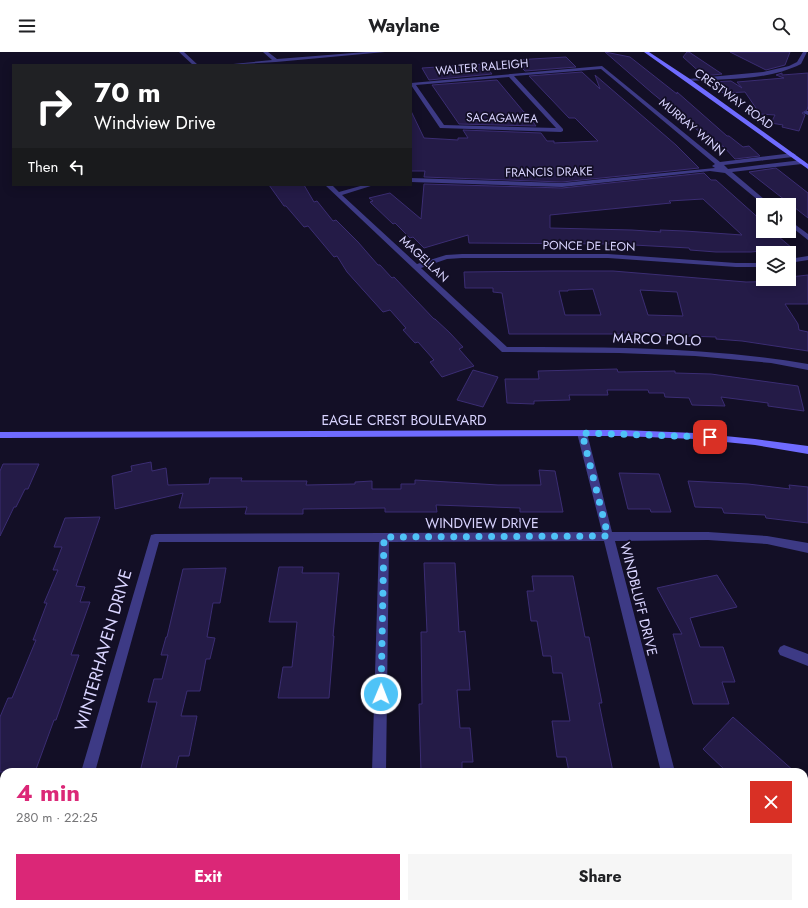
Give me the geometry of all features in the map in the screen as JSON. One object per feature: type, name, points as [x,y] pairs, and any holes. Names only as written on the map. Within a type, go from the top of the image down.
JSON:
[{"type":"main road","name":"CRESTWAY ROAD","points":[[646,52],[688,80],[808,167]]},
{"type":"main road","name":"EAGLE CREST BOULEVARD","points":[[0,435],[582,433],[695,436],[755,442],[808,450]]},
{"type":"street","points":[[181,52],[195,64]]},
{"type":"street","points":[[264,52],[276,61]]},
{"type":"street","points":[[238,64],[383,52]]},
{"type":"street","points":[[688,80],[776,71],[787,68],[799,62],[805,52]]},
{"type":"street","points":[[802,59],[808,60]]},
{"type":"street","name":"WALTER RALEIGH","points":[[412,84],[602,66]]},
{"type":"street","name":"MURRAY WINN","points":[[602,66],[760,198]]},
{"type":"street","name":"SACAGAWEA","points":[[412,84],[442,127],[561,130],[510,75]]},
{"type":"street","name":"FRANCIS DRAKE","points":[[710,169],[719,164],[793,155]]},
{"type":"street","name":"FRANCIS DRAKE","points":[[412,180],[562,185],[710,169],[727,170],[802,162]]},
{"type":"street","name":"MAGELLAN","points":[[329,186],[505,350]]},
{"type":"street","points":[[338,194],[367,186]]},
{"type":"street","points":[[796,228],[808,238]]},
{"type":"street","name":"PONCE DE LEON","points":[[416,267],[446,257],[477,256],[608,256],[743,266],[756,265]]},
{"type":"street","points":[[796,260],[808,258]]},
{"type":"street","name":"MARCO POLO","points":[[505,350],[678,352],[760,360],[808,367]]},
{"type":"street","name":"WINDBLUFF DRIVE","points":[[582,433],[667,768]]},
{"type":"street","points":[[379,768],[384,537]]},
{"type":"street","name":"WINDVIEW DRIVE","points":[[155,538],[716,537],[767,540],[808,548]]},
{"type":"street","name":"WINTERHAVEN DRIVE","points":[[89,768],[155,538]]},
{"type":"street","points":[[784,651],[808,660]]},
{"type":"building","points":[[605,52],[630,57],[677,94],[677,92],[727,136],[743,147],[749,146],[760,156],[735,159],[723,146],[718,147]]},
{"type":"building","points":[[687,52],[722,74],[704,76],[683,57]]},
{"type":"building","points":[[730,52],[790,52],[785,65],[766,70]]},
{"type":"building","points":[[566,57],[576,67],[525,71],[514,60]]},
{"type":"building","points":[[484,64],[492,74],[429,80],[422,68]]},
{"type":"building","points":[[582,72],[600,89],[595,75],[676,145],[699,168],[562,182],[424,177],[425,171],[412,171],[412,113],[424,138],[458,140],[458,138],[468,138],[463,130],[541,133],[547,141],[554,141],[554,143],[598,141],[575,118],[569,118],[529,76]]},
{"type":"building","points":[[782,73],[782,75],[808,73],[808,106],[807,110],[802,113],[805,115],[799,131],[782,127],[783,125],[771,123],[775,115],[760,114],[745,92],[723,93],[710,82],[731,81],[742,88],[737,82],[784,78],[776,75]]},
{"type":"building","points":[[497,80],[536,126],[459,124],[432,85]]},
{"type":"building","points":[[776,168],[808,193],[808,218],[796,209],[796,198],[782,198],[749,172]]},
{"type":"building","points":[[704,173],[711,180],[716,180],[756,216],[756,238],[780,238],[790,246],[756,246],[756,252],[751,252],[716,252],[690,250],[689,248],[615,244],[469,243],[468,235],[424,248],[413,237],[410,238],[395,223],[393,224],[370,202],[373,201],[369,198],[390,193],[421,219],[424,184],[562,188]],"holes":[[[703,199],[742,235],[660,230],[661,232],[550,228],[550,215],[671,203],[669,201]]]},
{"type":"building","points":[[270,186],[305,186],[314,202],[317,201],[333,221],[336,220],[378,265],[380,265],[392,278],[394,277],[434,319],[450,333],[463,347],[459,349],[474,366],[442,377],[430,362],[434,360],[418,342],[415,343],[403,330],[406,328],[390,310],[383,312],[347,272],[337,256],[334,257],[308,226],[304,227],[286,206],[284,206]]},
{"type":"building","points":[[613,271],[756,282],[756,286],[796,286],[796,276],[808,275],[808,304],[785,304],[798,324],[799,330],[808,332],[808,351],[742,341],[716,339],[716,337],[626,334],[509,334],[502,293],[493,292],[493,288],[465,288],[464,272]],"holes":[[[593,289],[601,315],[565,315],[559,291]],[[640,290],[677,292],[683,316],[648,315]]]},
{"type":"building","points":[[617,369],[618,372],[675,371],[675,373],[711,374],[798,386],[804,411],[768,406],[768,403],[721,397],[725,406],[692,405],[689,398],[665,397],[664,393],[649,393],[648,390],[607,390],[608,395],[569,395],[570,400],[534,401],[534,404],[507,403],[505,379],[539,379],[538,371]]},
{"type":"building","points":[[473,370],[498,377],[483,407],[457,400]]},
{"type":"building","points":[[151,462],[152,471],[166,468],[168,485],[209,484],[210,478],[242,478],[241,481],[307,481],[306,485],[355,484],[355,482],[372,481],[372,489],[401,489],[401,484],[415,484],[415,480],[498,485],[541,485],[539,470],[555,471],[563,512],[520,512],[520,508],[436,505],[437,512],[385,512],[385,508],[303,509],[303,514],[245,514],[247,507],[179,508],[183,493],[115,509],[112,476],[132,471],[131,466]]},
{"type":"building","points":[[3,464],[39,464],[28,489],[25,489],[16,507],[14,507],[0,536],[0,471]]},
{"type":"building","points":[[619,473],[659,474],[671,512],[651,512],[650,509],[628,509]]},
{"type":"building","points":[[688,481],[748,484],[790,489],[789,485],[808,487],[808,523],[766,518],[765,515],[724,513],[722,508],[695,507]]},
{"type":"building","points":[[100,517],[76,586],[85,587],[80,602],[90,602],[71,655],[79,655],[56,720],[54,720],[36,768],[0,768],[0,717],[8,698],[12,698],[36,640],[33,640],[47,603],[44,603],[58,570],[53,570],[62,547],[54,547],[65,518]]},
{"type":"building","points":[[424,563],[455,563],[459,632],[465,631],[470,690],[457,690],[460,728],[470,728],[473,762],[462,762],[462,768],[421,768],[419,704],[422,704],[421,632],[427,632]]},
{"type":"building","points":[[279,567],[303,567],[302,573],[339,573],[329,698],[278,698],[283,667],[292,667],[297,622],[269,622]]},
{"type":"building","points":[[226,568],[220,603],[213,603],[207,637],[215,638],[210,659],[206,659],[200,691],[187,691],[181,716],[197,716],[189,756],[179,756],[176,768],[141,768],[157,702],[148,702],[154,679],[162,679],[168,655],[161,655],[167,637],[183,569]]},
{"type":"building","points":[[717,575],[737,607],[690,618],[700,647],[723,647],[735,682],[722,682],[729,704],[693,704],[673,634],[682,634],[657,588]]},
{"type":"building","points":[[532,576],[573,576],[585,637],[589,637],[602,703],[599,703],[612,768],[568,768],[566,757],[557,757],[552,721],[570,721],[562,673],[553,673],[551,656],[543,656],[537,621],[531,621],[527,591],[534,591]]},
{"type":"building","points":[[733,717],[790,768],[723,768],[703,749]]},
{"type":"route","points":[[381,694],[384,537],[608,536],[582,433],[622,433],[710,437]]}]
